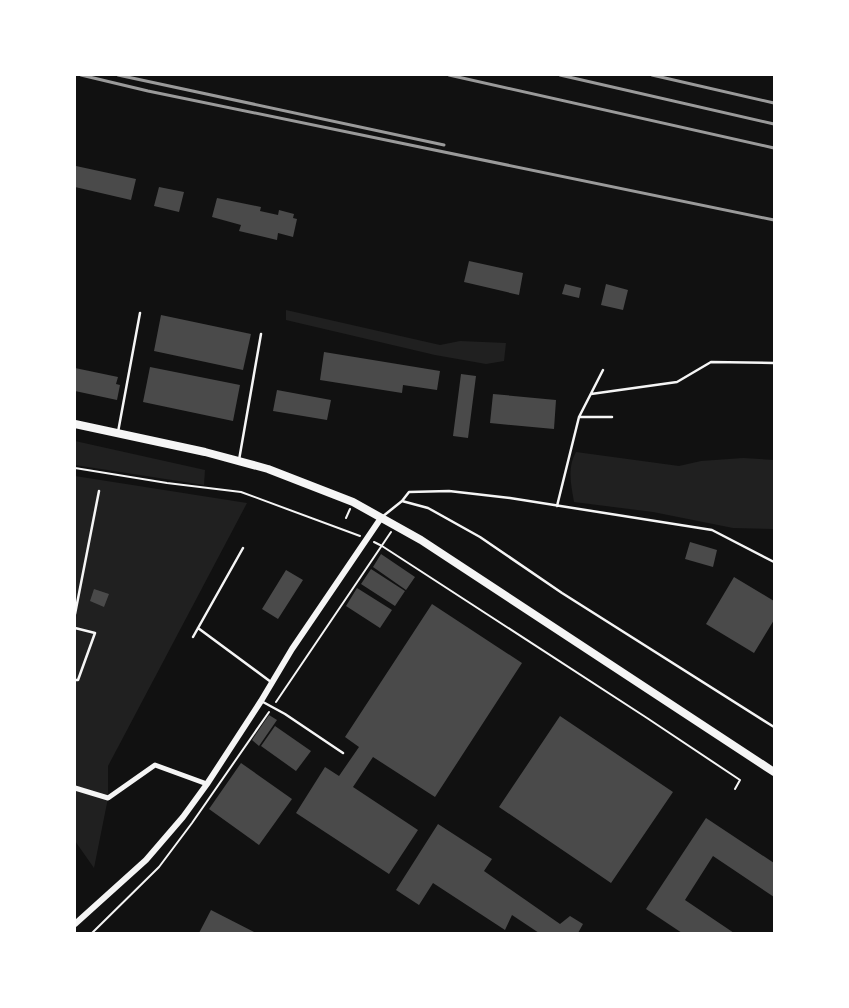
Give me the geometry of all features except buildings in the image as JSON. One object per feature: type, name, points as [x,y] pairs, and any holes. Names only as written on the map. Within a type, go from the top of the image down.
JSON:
[{"type":"main road","points":[[75,424],[268,469],[352,502],[421,540],[774,772]]},
{"type":"street","points":[[75,924],[146,860],[183,816],[207,784],[292,649],[381,518]]},
{"type":"street","points":[[75,788],[108,798],[155,765],[207,784]]},
{"type":"lane","points":[[118,433],[140,313]]},
{"type":"lane","points":[[238,461],[261,334]]},
{"type":"lane","points":[[591,394],[677,382],[711,362],[774,362]]},
{"type":"lane","points":[[557,506],[579,417],[603,370]]},
{"type":"lane","points":[[579,417],[612,417]]},
{"type":"lane","points":[[75,614],[99,491]]},
{"type":"lane","points":[[381,518],[402,501],[409,492],[449,491],[712,530],[774,562]]},
{"type":"lane","points":[[402,501],[428,508],[480,538],[562,593],[774,727]]},
{"type":"lane","points":[[193,637],[243,548]]},
{"type":"lane","points":[[75,628],[96,633],[78,680],[75,680]]},
{"type":"lane","points":[[198,628],[272,683]]},
{"type":"lane","points":[[261,701],[343,753]]},
{"type":"path","points":[[75,468],[167,483],[241,492],[382,546],[639,712],[740,780],[736,790]]},
{"type":"path","points":[[92,933],[159,867],[192,823],[395,526]]},
{"type":"shaded area","points":[[286,310],[440,345],[460,341],[506,343],[504,361],[486,364],[435,355],[286,320]]},
{"type":"shaded area","points":[[75,441],[205,470],[204,485],[75,465]]},
{"type":"shaded area","points":[[576,452],[679,466],[701,461],[743,458],[774,460],[774,529],[733,528],[653,512],[574,502],[571,464]]},
{"type":"shaded area","points":[[75,476],[247,503],[108,766],[108,798],[94,868],[75,841]]},
{"type":"railway","points":[[81,75],[148,91],[774,220]]},
{"type":"railway","points":[[118,75],[444,145]]},
{"type":"railway","points":[[449,75],[774,148]]},
{"type":"railway","points":[[560,75],[774,124]]},
{"type":"railway","points":[[652,75],[774,103]]}]
